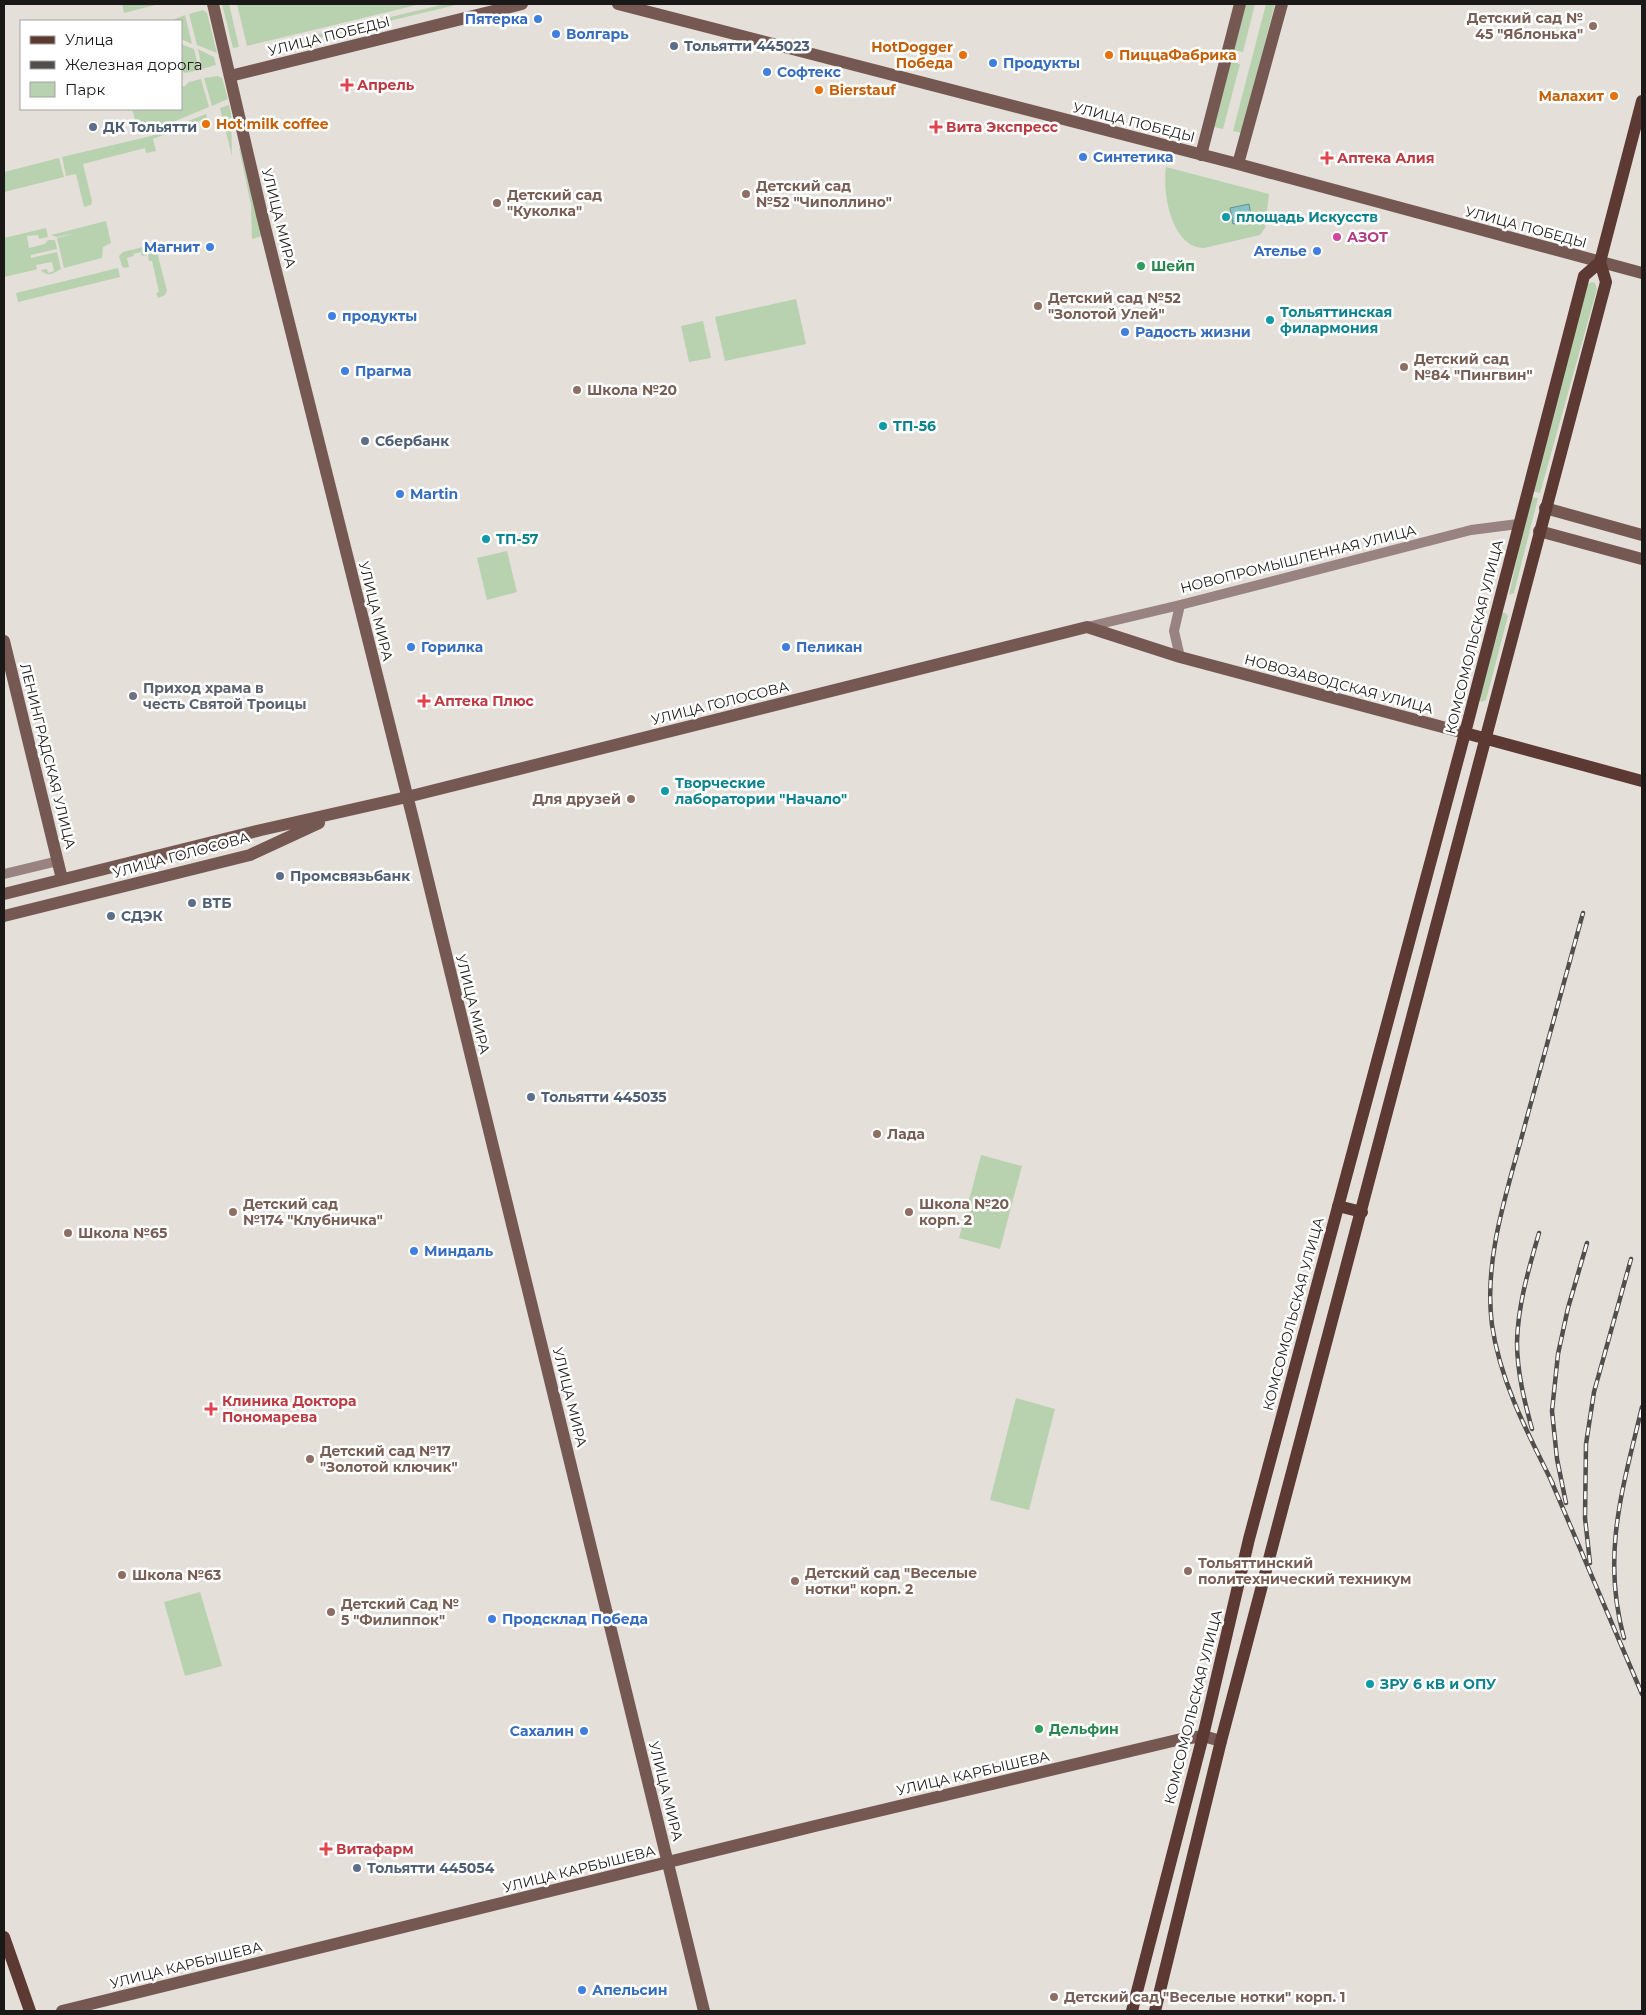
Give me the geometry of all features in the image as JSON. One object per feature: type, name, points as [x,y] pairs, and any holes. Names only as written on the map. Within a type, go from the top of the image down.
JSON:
[{"type":"main road","name":"УЛИЦА МИРА","points":[[213,4],[262,215],[407,797],[704,2011]]},
{"type":"main road","name":"УЛИЦА ПОБЕДЫ","points":[[230,76],[522,4]]},
{"type":"main road","name":"УЛИЦА ПОБЕДЫ","points":[[618,4],[1238,164],[1642,273]]},
{"type":"main road","points":[[1201,155],[1240,4]]},
{"type":"main road","points":[[1238,164],[1282,4]]},
{"type":"main road","name":"КОМСОМОЛЬСКАЯ УЛИЦА","points":[[1155,2011],[1221,1741],[1606,282],[1600,262],[1642,101]]},
{"type":"main road","name":"КОМСОМОЛЬСКАЯ УЛИЦА","points":[[1132,2011],[1202,1736],[1249,1539],[1465,733],[1584,276],[1600,262]]},
{"type":"main road","points":[[1545,508],[1642,535]]},
{"type":"main road","points":[[1539,531],[1642,559]]},
{"type":"main road","points":[[1498,602],[1520,607]]},
{"type":"main road","name":"УЛИЦА ГОЛОСОВА","points":[[4,894],[407,797],[1087,627]]},
{"type":"main road","name":"НОВОЗАВОДСКАЯ УЛИЦА","points":[[1087,627],[1180,657],[1642,781]]},
{"type":"main road","name":"ЛЕНИНГРАДСКАЯ УЛИЦА","points":[[4,641],[62,879]]},
{"type":"main road","name":"УЛИЦА ГОЛОСОВА","points":[[4,916],[250,855],[315,824],[360,807]]},
{"type":"main road","points":[[245,835],[253,846],[250,855]]},
{"type":"main road","points":[[1386,1026],[1409,1032]]},
{"type":"main road","name":"КОМСОМОЛЬСКАЯ УЛИЦА","points":[[1338,1206],[1362,1212]]},
{"type":"main road","name":"УЛИЦА КАРБЫШЕВА","points":[[62,2011],[945,1794],[1177,1740],[1202,1736],[1221,1741]]},
{"type":"main road","points":[[4,1937],[30,2011]]},
{"type":"main road","points":[[1141,1978],[1162,1985]]},
{"type":"street","name":"НОВОПРОМЫШЛЕННАЯ УЛИЦА","points":[[1087,627],[1471,530],[1518,524]]},
{"type":"street","points":[[1180,605],[1174,631],[1180,657]]},
{"type":"street","points":[[4,874],[58,861]]},
{"type":"green space","points":[[122,4],[159,4],[124,13]]},
{"type":"green space","points":[[222,4],[229,4],[239,47],[233,48]]},
{"type":"green space","points":[[237,4],[421,4],[247,46]]},
{"type":"green space","points":[[445,4],[460,4],[302,42],[302,38]]},
{"type":"green space","points":[[1246,4],[1255,4],[1243,52],[1234,50]]},
{"type":"green space","points":[[1266,4],[1275,4],[1241,133],[1233,131]]},
{"type":"green space","points":[[203,10],[207,13],[217,53],[197,45],[189,14]]},
{"type":"green space","points":[[185,15],[192,44],[182,39],[182,20],[172,20]]},
{"type":"green space","points":[[182,44],[194,49],[199,70],[185,73],[182,72]]},
{"type":"green space","points":[[198,49],[214,57],[216,65],[202,69]]},
{"type":"green space","points":[[1231,61],[1240,64],[1223,129],[1214,127]]},
{"type":"green space","points":[[218,76],[222,78],[228,99],[212,106],[204,78]]},
{"type":"green space","points":[[201,79],[209,107],[154,130],[152,121],[137,126],[132,110],[182,110],[182,87],[189,82]]},
{"type":"green space","points":[[229,105],[231,114],[232,156],[220,108]]},
{"type":"green space","points":[[206,114],[207,118],[153,139],[156,151],[146,153],[145,148],[83,164],[92,201],[91,205],[84,207],[76,174],[66,176],[62,157],[151,136]]},
{"type":"green space","points":[[239,148],[262,236],[252,239],[251,205]]},
{"type":"green space","points":[[59,158],[64,177],[4,192],[4,172]]},
{"type":"green space","points":[[1166,167],[1269,194],[1265,228],[1260,235],[1204,248],[1193,246],[1176,229],[1171,217],[1166,190]]},
{"type":"green space","points":[[106,221],[111,243],[103,247],[102,258],[64,268],[57,238],[76,233],[57,237],[51,235]]},
{"type":"green space","points":[[46,228],[48,237],[39,239],[38,235],[27,236],[29,248],[45,244],[48,240],[55,240],[57,249],[31,255],[31,258],[57,252],[61,269],[49,274],[41,270],[47,269],[48,273],[54,271],[52,262],[36,265],[37,269],[34,270],[4,277],[4,238]]},
{"type":"green space","points":[[151,245],[156,248],[167,291],[165,295],[158,298],[156,293],[159,292],[152,261],[149,261],[148,255],[142,256],[141,252],[133,254],[134,256],[127,258],[129,267],[124,268],[119,256],[123,252]]},
{"type":"green space","points":[[118,268],[120,277],[18,302],[16,293]]},
{"type":"green space","points":[[1591,282],[1595,283],[1597,289],[1540,493],[1531,491],[1587,285]]},
{"type":"green space","points":[[796,299],[806,344],[725,361],[715,317]]},
{"type":"green space","points":[[703,321],[711,358],[689,362],[681,326]]},
{"type":"green space","points":[[1530,497],[1538,498],[1514,593],[1509,595]]},
{"type":"green space","points":[[507,551],[517,592],[487,600],[477,558]]},
{"type":"green space","points":[[1502,613],[1508,616],[1486,700],[1482,702],[1479,700]]},
{"type":"green space","points":[[981,1155],[1022,1166],[1000,1249],[959,1238]]},
{"type":"green space","points":[[1016,1398],[1055,1409],[1029,1510],[990,1500]]},
{"type":"green space","points":[[200,1592],[222,1666],[185,1676],[164,1602]]},
{"type":"water","points":[[1249,204],[1252,221],[1233,224],[1230,208]]},
{"type":"railway","points":[[1553,1484],[1516,1407],[1501,1366],[1492,1325],[1491,1274],[1494,1248],[1505,1196],[1583,913]]},
{"type":"railway","points":[[1532,1429],[1518,1364],[1517,1342],[1522,1300],[1539,1233]]},
{"type":"railway","points":[[1566,1503],[1557,1459],[1552,1411],[1558,1354],[1568,1308],[1587,1243]]},
{"type":"railway","points":[[1590,1563],[1585,1518],[1586,1444],[1594,1392],[1631,1259]]},
{"type":"railway","points":[[1624,1638],[1617,1608],[1614,1578],[1617,1521],[1642,1407]]},
{"type":"railway","points":[[1550,1478],[1642,1694]]},
{"type":"place","name":"Пятерка","points":[[538,19]]},
{"type":"place","name":"Детский сад № 45 \"Яблонька\"","points":[[1593,26]]},
{"type":"place","name":"Волгарь","points":[[556,34]]},
{"type":"place","name":"Тольятти 445023","points":[[674,46]]},
{"type":"place","name":"HotDogger Победа","points":[[963,55]]},
{"type":"place","name":"ПиццаФабрика","points":[[1109,55]]},
{"type":"place","name":"Продукты","points":[[993,63]]},
{"type":"place","name":"Софтекс","points":[[767,72]]},
{"type":"place","name":"Апрель","points":[[347,85]]},
{"type":"place","name":"Bierstauf","points":[[819,90]]},
{"type":"place","name":"Малахит","points":[[1614,96]]},
{"type":"place","name":"Hot milk coffee","points":[[206,124]]},
{"type":"place","name":"ДК Тольятти","points":[[93,127]]},
{"type":"place","name":"Вита Экспресс","points":[[936,127]]},
{"type":"place","name":"Синтетика","points":[[1083,157]]},
{"type":"place","name":"Аптека Алия","points":[[1327,158]]},
{"type":"place","name":"Детский сад №52 \"Чиполлино\"","points":[[746,194]]},
{"type":"place","name":"Детский сад \"Куколка\"","points":[[497,203]]},
{"type":"place","name":"площадь Искусств","points":[[1226,217]]},
{"type":"place","name":"АЗОТ","points":[[1337,237]]},
{"type":"place","name":"Магнит","points":[[210,247]]},
{"type":"place","name":"Ателье","points":[[1317,251]]},
{"type":"place","name":"Шейп","points":[[1141,266]]},
{"type":"place","name":"Детский сад №52 \"Золотой Улей\"","points":[[1038,306]]},
{"type":"place","name":"продукты","points":[[332,316]]},
{"type":"place","name":"Тольяттинская филармония","points":[[1270,320]]},
{"type":"place","name":"Радость жизни","points":[[1125,332]]},
{"type":"place","name":"Детский сад №84 \"Пингвин\"","points":[[1404,367]]},
{"type":"place","name":"Прагма","points":[[345,371]]},
{"type":"place","name":"Школа №20","points":[[577,390]]},
{"type":"place","name":"ТП-56","points":[[883,426]]},
{"type":"place","name":"Сбербанк","points":[[365,441]]},
{"type":"place","name":"Martin","points":[[400,494]]},
{"type":"place","name":"ТП-57","points":[[486,539]]},
{"type":"place","name":"Горилка","points":[[411,647]]},
{"type":"place","name":"Пеликан","points":[[786,647]]},
{"type":"place","name":"Приход храма в честь Святой Троицы","points":[[133,696]]},
{"type":"place","name":"Аптека Плюс","points":[[424,701]]},
{"type":"place","name":"Творческие лаборатории \"Начало\"","points":[[665,791]]},
{"type":"place","name":"Для друзей","points":[[631,799]]},
{"type":"place","name":"Промсвязьбанк","points":[[280,876]]},
{"type":"place","name":"ВТБ","points":[[192,903]]},
{"type":"place","name":"СДЭК","points":[[111,916]]},
{"type":"place","name":"Тольятти 445035","points":[[531,1097]]},
{"type":"place","name":"Лада","points":[[877,1134]]},
{"type":"place","name":"Детский сад №174 \"Клубничка\"","points":[[233,1212]]},
{"type":"place","name":"Школа №20 корп. 2","points":[[909,1212]]},
{"type":"place","name":"Школа №65","points":[[68,1233]]},
{"type":"place","name":"Миндаль","points":[[414,1251]]},
{"type":"place","name":"Клиника Доктора Пономарева","points":[[211,1409]]},
{"type":"place","name":"Детский сад №17 \"Золотой ключик\"","points":[[310,1459]]},
{"type":"place","name":"Тольяттинский политехнический техникум","points":[[1188,1571]]},
{"type":"place","name":"Школа №63","points":[[122,1575]]},
{"type":"place","name":"Детский сад \"Веселые нотки\" корп. 2","points":[[795,1581]]},
{"type":"place","name":"Детский Сад № 5 \"Филиппок\"","points":[[331,1612]]},
{"type":"place","name":"Продсклад Победа","points":[[492,1619]]},
{"type":"place","name":"ЗРУ 6 кВ и ОПУ","points":[[1370,1684]]},
{"type":"place","name":"Дельфин","points":[[1039,1729]]},
{"type":"place","name":"Сахалин","points":[[584,1731]]},
{"type":"place","name":"Витафарм","points":[[326,1849]]},
{"type":"place","name":"Тольятти 445054","points":[[357,1868]]},
{"type":"place","name":"Апельсин","points":[[582,1990]]},
{"type":"place","name":"Детский сад \"Веселые нотки\" корп. 1","points":[[1054,1997]]}]
